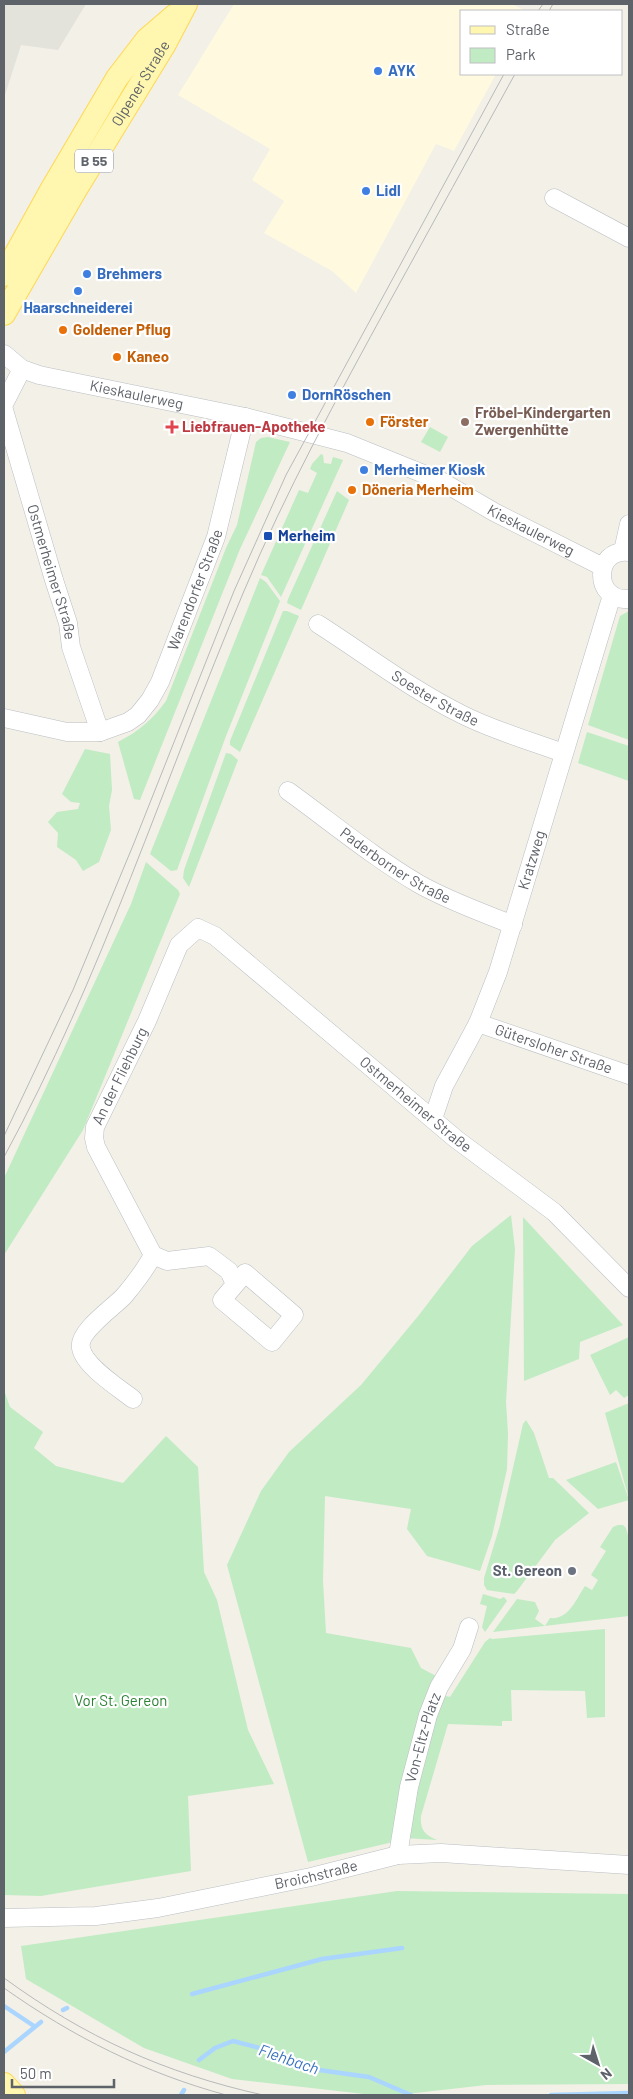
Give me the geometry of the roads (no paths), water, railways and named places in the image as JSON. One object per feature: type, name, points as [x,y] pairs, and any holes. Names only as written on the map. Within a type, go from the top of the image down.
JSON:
[{"type":"main road","name":"Olpener Straße","points":[[4,275],[11,251],[117,78],[147,39],[185,6]]},
{"type":"main road","name":"Olpener Straße","points":[[4,314],[74,193],[165,44],[185,6]]},
{"type":"street","points":[[554,198],[629,238]]},
{"type":"street","name":"Kieskaulerweg","points":[[4,354],[22,369],[39,375],[244,417],[347,443],[440,481],[494,512],[603,567]]},
{"type":"street","points":[[4,404],[22,369]]},
{"type":"street","name":"Ostmerheimer Straße","points":[[4,410],[68,622],[71,647],[100,732]]},
{"type":"street","name":"Warendorfer Straße","points":[[4,718],[67,732],[100,732],[128,722],[138,715],[150,700],[160,682],[216,537],[244,417]]},
{"type":"street","points":[[621,597],[606,589],[602,580],[603,567],[614,554],[626,551],[629,524]]},
{"type":"street","name":"Kratzweg","points":[[433,1119],[444,1086],[478,1023],[498,972],[563,753],[621,597]]},
{"type":"street","name":"Soester Straße","points":[[318,624],[464,716],[563,753]]},
{"type":"street","name":"Paderborner Straße","points":[[288,791],[385,862],[419,884],[462,906],[513,925]]},
{"type":"street","name":"Ostmerheimer Straße","points":[[198,928],[215,936],[456,1138],[554,1212],[629,1288]]},
{"type":"street","name":"An der Fliehburg","points":[[153,1255],[96,1147],[94,1138],[96,1127],[147,1022],[179,945],[198,928]]},
{"type":"street","name":"Gütersloher Straße","points":[[478,1023],[629,1075]]},
{"type":"street","points":[[133,1400],[89,1363],[80,1348],[82,1338],[134,1283],[146,1268],[153,1255],[167,1261],[209,1256],[229,1271],[235,1284]]},
{"type":"street","name":"Von-Eltz-Platz","points":[[398,1855],[409,1787],[428,1715],[439,1687],[462,1649],[469,1627]]},
{"type":"street","name":"Broichstraße","points":[[4,1918],[96,1916],[158,1908],[311,1877],[398,1855],[440,1853],[629,1865]]},
{"type":"waterway","points":[[192,1994],[322,1959],[402,1948]]},
{"type":"waterway","points":[[4,2006],[34,2026]]},
{"type":"waterway","points":[[63,2010],[67,2008]]},
{"type":"waterway","points":[[4,2052],[41,2022]]},
{"type":"waterway","name":"Flehbach","points":[[199,2060],[215,2048],[233,2041],[275,2052],[319,2070],[369,2077],[411,2095]]},
{"type":"waterway","name":"Flehbach","points":[[181,2095],[184,2090]]},
{"type":"waterway","name":"Flehbach","points":[[551,2095],[629,2093]]},
{"type":"tram line","points":[[539,10],[543,4]]},
{"type":"tram line","points":[[550,10],[553,4]]},
{"type":"tram line","points":[[4,1136],[73,990],[134,843],[234,591],[286,475],[503,75]]},
{"type":"tram line","points":[[4,1157],[72,1019],[102,949],[215,662],[277,517],[351,372],[514,75]]},
{"type":"tram line","points":[[4,1978],[65,2018],[127,2050],[192,2076],[263,2095]]},
{"type":"tram line","points":[[4,1988],[56,2022],[110,2052],[167,2076],[226,2095]]},
{"type":"place","name":"AYK","points":[[378,71]]},
{"type":"place","name":"Lidl","points":[[366,191]]},
{"type":"place","name":"Brehmers","points":[[87,274]]},
{"type":"place","name":"Haarschneiderei","points":[[78,291]]},
{"type":"place","name":"Goldener Pflug","points":[[63,330]]},
{"type":"place","name":"Kaneo","points":[[117,357]]},
{"type":"place","name":"DornRöschen","points":[[292,395]]},
{"type":"place","name":"Förster","points":[[370,422]]},
{"type":"place","name":"Fröbel-Kindergarten Zwergenhütte","points":[[465,422]]},
{"type":"place","name":"Liebfrauen-Apotheke","points":[[172,427]]},
{"type":"place","name":"Merheimer Kiosk","points":[[364,470]]},
{"type":"place","name":"Döneria Merheim","points":[[352,490]]},
{"type":"place","name":"Merheim","points":[[268,536]]},
{"type":"place","name":"St. Gereon","points":[[572,1571]]},
{"type":"park label","name":"Vor St. Gereon","points":[[121,1701]]}]
